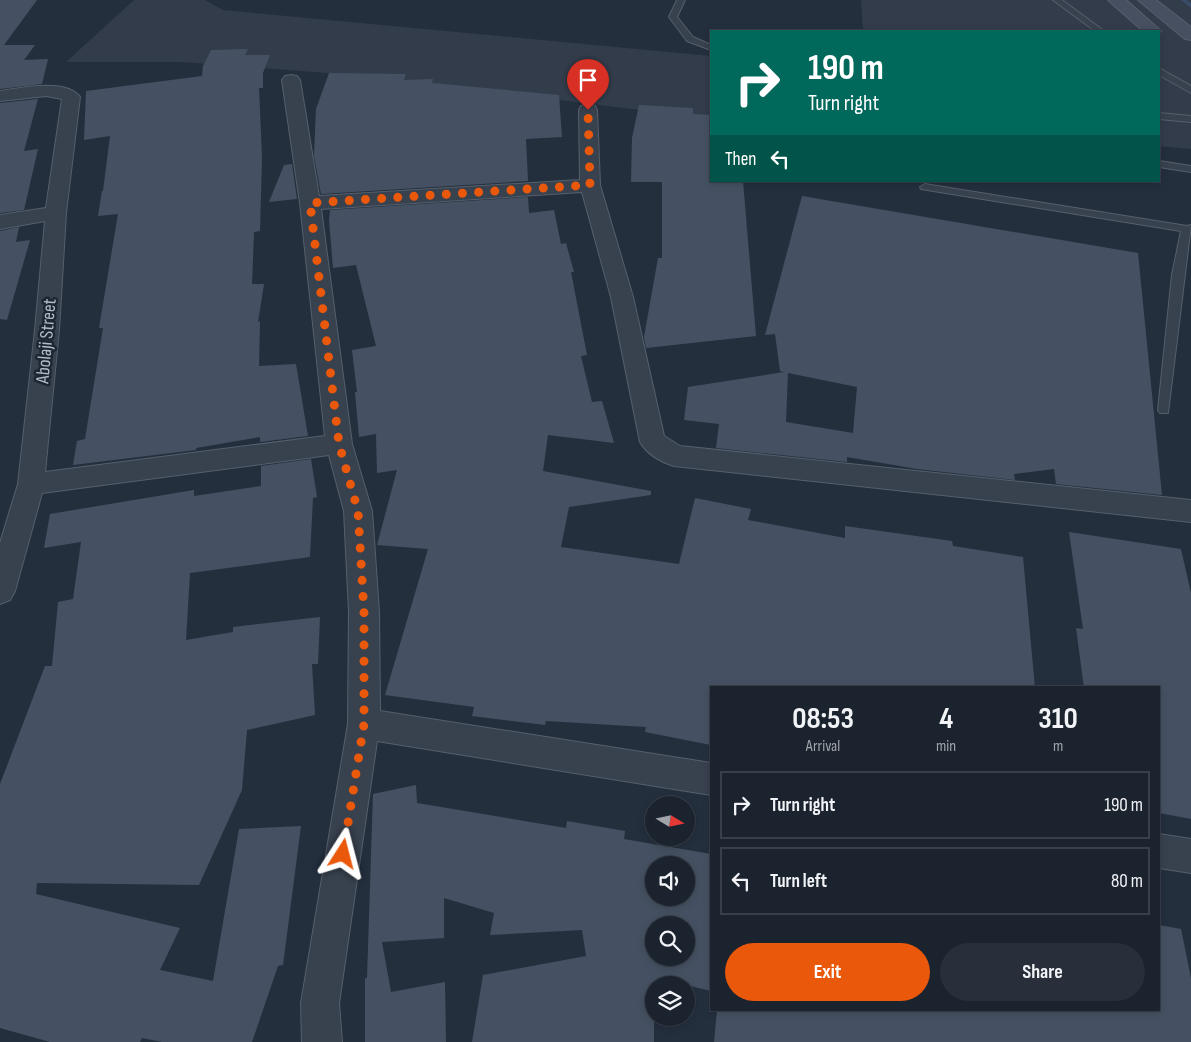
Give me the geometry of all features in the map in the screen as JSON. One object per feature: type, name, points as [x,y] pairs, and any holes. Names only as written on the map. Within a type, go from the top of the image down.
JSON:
[{"type":"main road","points":[[1116,0],[1154,30]]},
{"type":"main road","points":[[1146,0],[1191,35]]},
{"type":"street","points":[[291,80],[310,203],[339,444],[358,511],[364,612],[364,724],[320,1003],[322,1042]]},
{"type":"street","name":"Abolaji Street","points":[[0,96],[48,91],[62,92],[71,97],[56,213],[47,330],[31,484],[0,591]]},
{"type":"street","points":[[588,110],[590,185],[622,297],[646,416],[653,442],[674,456],[1191,511]]},
{"type":"street","points":[[310,203],[590,185]]},
{"type":"street","points":[[0,222],[56,213]]},
{"type":"street","points":[[31,484],[339,444]]},
{"type":"street","points":[[364,724],[710,779]]},
{"type":"street","points":[[1160,851],[1191,856]]},
{"type":"lane","points":[[681,0],[673,17],[690,39],[710,48]]},
{"type":"lane","points":[[1057,0],[1099,30]]},
{"type":"lane","points":[[1160,72],[1191,90]]},
{"type":"lane","points":[[1160,116],[1191,119]]},
{"type":"lane","points":[[1160,164],[1191,169]]},
{"type":"lane","points":[[925,187],[1189,228],[1178,276],[1164,410]]},
{"type":"shaded area","points":[[134,0],[205,0],[223,10],[710,56],[710,119],[368,76],[182,62],[66,62]]},
{"type":"shaded area","points":[[861,0],[1191,0],[1191,149],[1160,146],[1160,30],[863,30]]},
{"type":"building","points":[[0,0],[37,0],[4,45],[35,45],[24,60],[48,59],[42,84],[0,89]]},
{"type":"building","points":[[248,49],[245,55],[270,55],[263,73],[263,88],[259,88],[262,158],[260,231],[254,232],[252,284],[264,284],[258,322],[260,321],[259,366],[296,364],[308,436],[260,442],[260,437],[196,448],[196,450],[73,465],[77,441],[85,439],[103,328],[99,328],[118,214],[98,216],[110,136],[84,140],[86,91],[202,76],[203,66],[211,50]]},
{"type":"building","points":[[329,73],[406,74],[404,80],[433,79],[432,83],[559,95],[562,137],[526,139],[528,181],[321,194],[314,156],[316,109]]},
{"type":"building","points":[[38,99],[24,151],[38,149],[24,210],[0,213],[0,103]]},
{"type":"building","points":[[639,105],[693,108],[693,114],[710,115],[710,182],[743,182],[756,336],[646,348],[644,337],[658,258],[662,258],[662,182],[631,182],[632,138]]},
{"type":"building","points":[[292,164],[297,199],[269,202],[284,165]]},
{"type":"building","points":[[802,196],[1138,253],[1162,495],[1056,484],[1054,469],[1014,474],[1015,480],[917,469],[847,457],[847,462],[716,448],[719,424],[684,420],[688,387],[784,372],[780,371],[775,334],[765,335]],"holes":[[[788,373],[857,387],[853,433],[786,422]]]},
{"type":"building","points":[[528,197],[529,213],[554,210],[561,244],[566,243],[574,272],[571,272],[587,355],[581,356],[592,402],[602,401],[614,443],[548,435],[543,471],[651,491],[651,495],[569,507],[561,547],[679,564],[695,498],[751,509],[748,520],[845,538],[845,526],[952,541],[953,546],[1023,557],[1035,686],[710,686],[710,745],[645,732],[646,727],[546,721],[545,725],[472,716],[474,707],[385,695],[428,549],[377,545],[397,470],[377,473],[376,434],[359,437],[355,392],[357,392],[352,350],[376,346],[356,265],[333,268],[329,220],[330,210]]},
{"type":"building","points":[[19,227],[16,242],[30,240],[7,320],[0,319],[0,231]]},
{"type":"building","points":[[311,459],[317,497],[313,498],[310,557],[190,573],[186,640],[233,632],[233,627],[320,617],[318,664],[312,664],[315,715],[247,730],[242,790],[199,885],[37,883],[36,894],[180,928],[160,970],[213,981],[239,829],[301,826],[283,965],[278,966],[252,1042],[162,1042],[142,1038],[140,1042],[50,1042],[0,1028],[0,784],[45,666],[52,666],[58,602],[73,599],[81,542],[44,548],[50,514],[194,490],[194,496],[261,486],[261,466]]},
{"type":"building","points":[[1069,532],[1181,549],[1191,593],[1191,819],[1160,813],[1160,686],[1084,686],[1076,628],[1083,629]]},
{"type":"building","points":[[416,785],[417,803],[566,828],[567,821],[625,831],[624,839],[645,843],[645,846],[665,846],[710,854],[710,991],[695,987],[695,976],[645,976],[645,1026],[654,1026],[654,1042],[472,1042],[483,975],[586,956],[582,930],[490,935],[494,913],[444,898],[444,938],[382,942],[391,992],[445,982],[446,1042],[365,1042],[365,978],[367,978],[373,794]]},
{"type":"building","points":[[1160,925],[1181,929],[1191,978],[1191,1042],[714,1042],[717,1011],[1160,1011]]},
{"type":"waterway","points":[[1184,0],[1191,6]]},
{"type":"route","points":[[343,854],[364,724],[364,612],[358,511],[339,444],[310,203],[590,185],[588,110]]}]
